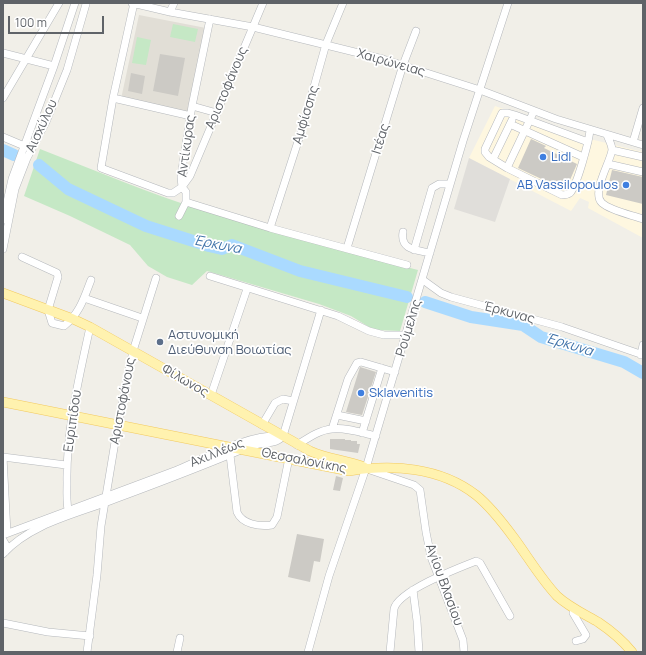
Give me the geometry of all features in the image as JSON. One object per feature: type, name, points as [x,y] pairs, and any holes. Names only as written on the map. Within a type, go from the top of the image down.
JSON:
[{"type":"main road","name":"Φίλωνος","points":[[3,293],[73,319],[90,327],[316,454],[351,462],[366,468]]},
{"type":"main road","name":"Θεσσαλονίκης","points":[[3,402],[118,424],[230,451],[243,449],[349,471],[366,468],[407,468],[424,471],[454,482],[475,494],[486,504],[500,520],[555,593],[563,601],[603,626],[632,652]]},
{"type":"street","points":[[3,98],[59,3]]},
{"type":"street","name":"Αισχύλου","points":[[3,249],[15,189],[75,3]]},
{"type":"street","name":"Αισχύλου","points":[[3,220],[12,179],[28,148],[46,122],[67,70],[84,3]]},
{"type":"street","points":[[133,3],[113,98],[191,116]]},
{"type":"street","name":"Χαιρώνειας","points":[[133,3],[170,12],[253,27],[384,59],[480,90],[534,111],[590,130],[643,145]]},
{"type":"street","points":[[170,12],[174,3]]},
{"type":"street","name":"Αριστοφάνους","points":[[182,187],[190,176],[263,3]]},
{"type":"street","name":"Αμφίσσης","points":[[270,228],[303,126],[326,44],[343,3]]},
{"type":"street","name":"Ρούμελης","points":[[308,652],[329,576],[376,436],[450,184],[508,3]]},
{"type":"street","name":"Αντίκυρας","points":[[113,98],[101,168],[168,193],[173,193],[182,187],[181,177],[192,106],[210,19]]},
{"type":"street","name":"Ιτέας","points":[[347,248],[403,65],[416,31]]},
{"type":"street","points":[[3,53],[54,66]]},
{"type":"street","points":[[192,106],[217,113]]},
{"type":"street","points":[[633,142],[643,108]]},
{"type":"street","points":[[507,168],[534,111]]},
{"type":"street","points":[[588,142],[515,115],[504,113],[500,115],[485,149],[486,155],[507,168],[566,196],[574,187],[588,142],[590,130]]},
{"type":"street","points":[[493,159],[515,115]]},
{"type":"street","points":[[510,124],[583,157]]},
{"type":"street","points":[[635,133],[643,134]]},
{"type":"street","points":[[607,135],[612,149],[598,190],[598,196],[601,202],[608,207],[643,219]]},
{"type":"street","points":[[3,138],[28,148]]},
{"type":"street","points":[[612,149],[624,140]]},
{"type":"street","points":[[612,149],[643,157]]},
{"type":"street","points":[[608,164],[643,172]]},
{"type":"street","points":[[414,250],[432,188],[439,184],[450,184]]},
{"type":"street","points":[[179,216],[186,202],[186,192],[182,187]]},
{"type":"street","points":[[186,202],[270,228],[407,265]]},
{"type":"street","points":[[403,232],[403,244],[414,250],[430,253]]},
{"type":"street","points":[[22,257],[58,273],[58,278],[48,310]]},
{"type":"street","points":[[210,276],[247,289],[321,310],[338,316],[369,331],[384,335],[406,335]]},
{"type":"street","name":"Αριστοφάνους","points":[[87,652],[98,575],[105,500],[118,424],[133,351],[142,318],[156,278]]},
{"type":"street","points":[[73,319],[91,280]]},
{"type":"street","name":"Έρκυνας","points":[[423,280],[441,293],[451,297],[562,327],[642,355]]},
{"type":"street","points":[[211,396],[247,289]]},
{"type":"street","points":[[84,298],[142,318]]},
{"type":"street","points":[[283,436],[321,310]]},
{"type":"street","name":"Ευριπίδου","points":[[69,513],[66,465],[72,415],[90,327]]},
{"type":"street","points":[[642,355],[643,345]]},
{"type":"street","points":[[332,429],[348,379],[357,363],[360,362],[395,372]]},
{"type":"street","points":[[362,433],[382,368]]},
{"type":"street","points":[[262,425],[275,403],[283,399],[293,401]]},
{"type":"street","points":[[337,415],[366,421]]},
{"type":"street","points":[[297,444],[315,433],[332,429],[376,436]]},
{"type":"street","name":"Αχιλλέως","points":[[243,449],[258,444],[278,441],[283,436]]},
{"type":"street","name":"Αχιλλέως","points":[[4,536],[105,500],[200,461],[230,451],[255,438],[283,436]]},
{"type":"street","points":[[230,451],[237,512],[239,517],[247,523],[266,526],[272,525],[277,517],[289,458]]},
{"type":"street","points":[[4,553],[6,545],[4,536],[3,457],[66,465]]},
{"type":"street","name":"Αγίου Βλασίου","points":[[366,468],[414,485],[420,490],[431,557],[463,640],[464,651]]},
{"type":"street","name":"Αχιλλέως","points":[[4,553],[24,536],[69,513]]},
{"type":"street","points":[[390,652],[395,605],[413,590],[473,562],[480,563],[510,616]]},
{"type":"street","points":[[413,590],[419,652]]},
{"type":"street","points":[[574,608],[573,613],[586,635],[583,639],[576,641]]},
{"type":"street","points":[[3,623],[48,632],[90,636]]},
{"type":"street","points":[[177,652],[180,638]]},
{"type":"shaded area","points":[[139,15],[206,28],[189,112],[121,99]]},
{"type":"shaded area","points":[[495,106],[594,140],[643,152],[643,238],[588,208],[589,202],[580,198],[571,211],[469,158]]},
{"type":"shaded area","points":[[469,158],[510,179],[495,222],[454,209]]},
{"type":"green space","points":[[173,24],[198,29],[195,42],[170,37]]},
{"type":"green space","points":[[137,37],[151,40],[146,65],[132,63]]},
{"type":"green space","points":[[40,149],[145,190],[208,212],[339,250],[418,270],[400,331],[377,330],[351,316],[319,304],[207,271],[192,285],[167,277],[148,266],[130,245],[24,196]]},
{"type":"building","points":[[160,54],[185,58],[178,96],[153,91]]},
{"type":"building","points":[[131,73],[145,76],[142,94],[128,91]]},
{"type":"building","name":"Lidl","points":[[531,139],[546,146],[544,148],[577,164],[565,190],[518,168]]},
{"type":"building","name":"AB Vassilopoulos","points":[[612,170],[643,177],[643,204],[606,195]]},
{"type":"building","name":"Sklavenitis","points":[[360,367],[376,372],[362,415],[346,412]]},
{"type":"building","points":[[330,439],[357,441],[357,444],[360,444],[358,453],[330,449]]},
{"type":"building","points":[[336,476],[343,478],[340,491],[333,490]]},
{"type":"building","points":[[297,534],[324,539],[320,562],[314,561],[310,582],[288,577]]},
{"type":"waterway","name":"Έρκυνα","points":[[3,150],[14,155]]},
{"type":"waterway","name":"Έρκυνα","points":[[39,165],[68,189],[146,226],[222,249],[232,245],[300,271],[407,297]]},
{"type":"waterway","name":"Έρκυνα","points":[[425,302],[471,317],[523,325],[541,337],[624,362],[643,373]]},
{"type":"place","name":"Lidl","points":[[543,157]]},
{"type":"place","name":"AB Vassilopoulos","points":[[626,185]]},
{"type":"place","name":"Αστυνομική Διεύθυνση Βοιωτίας","points":[[160,342]]},
{"type":"place","name":"Sklavenitis","points":[[361,393]]}]
